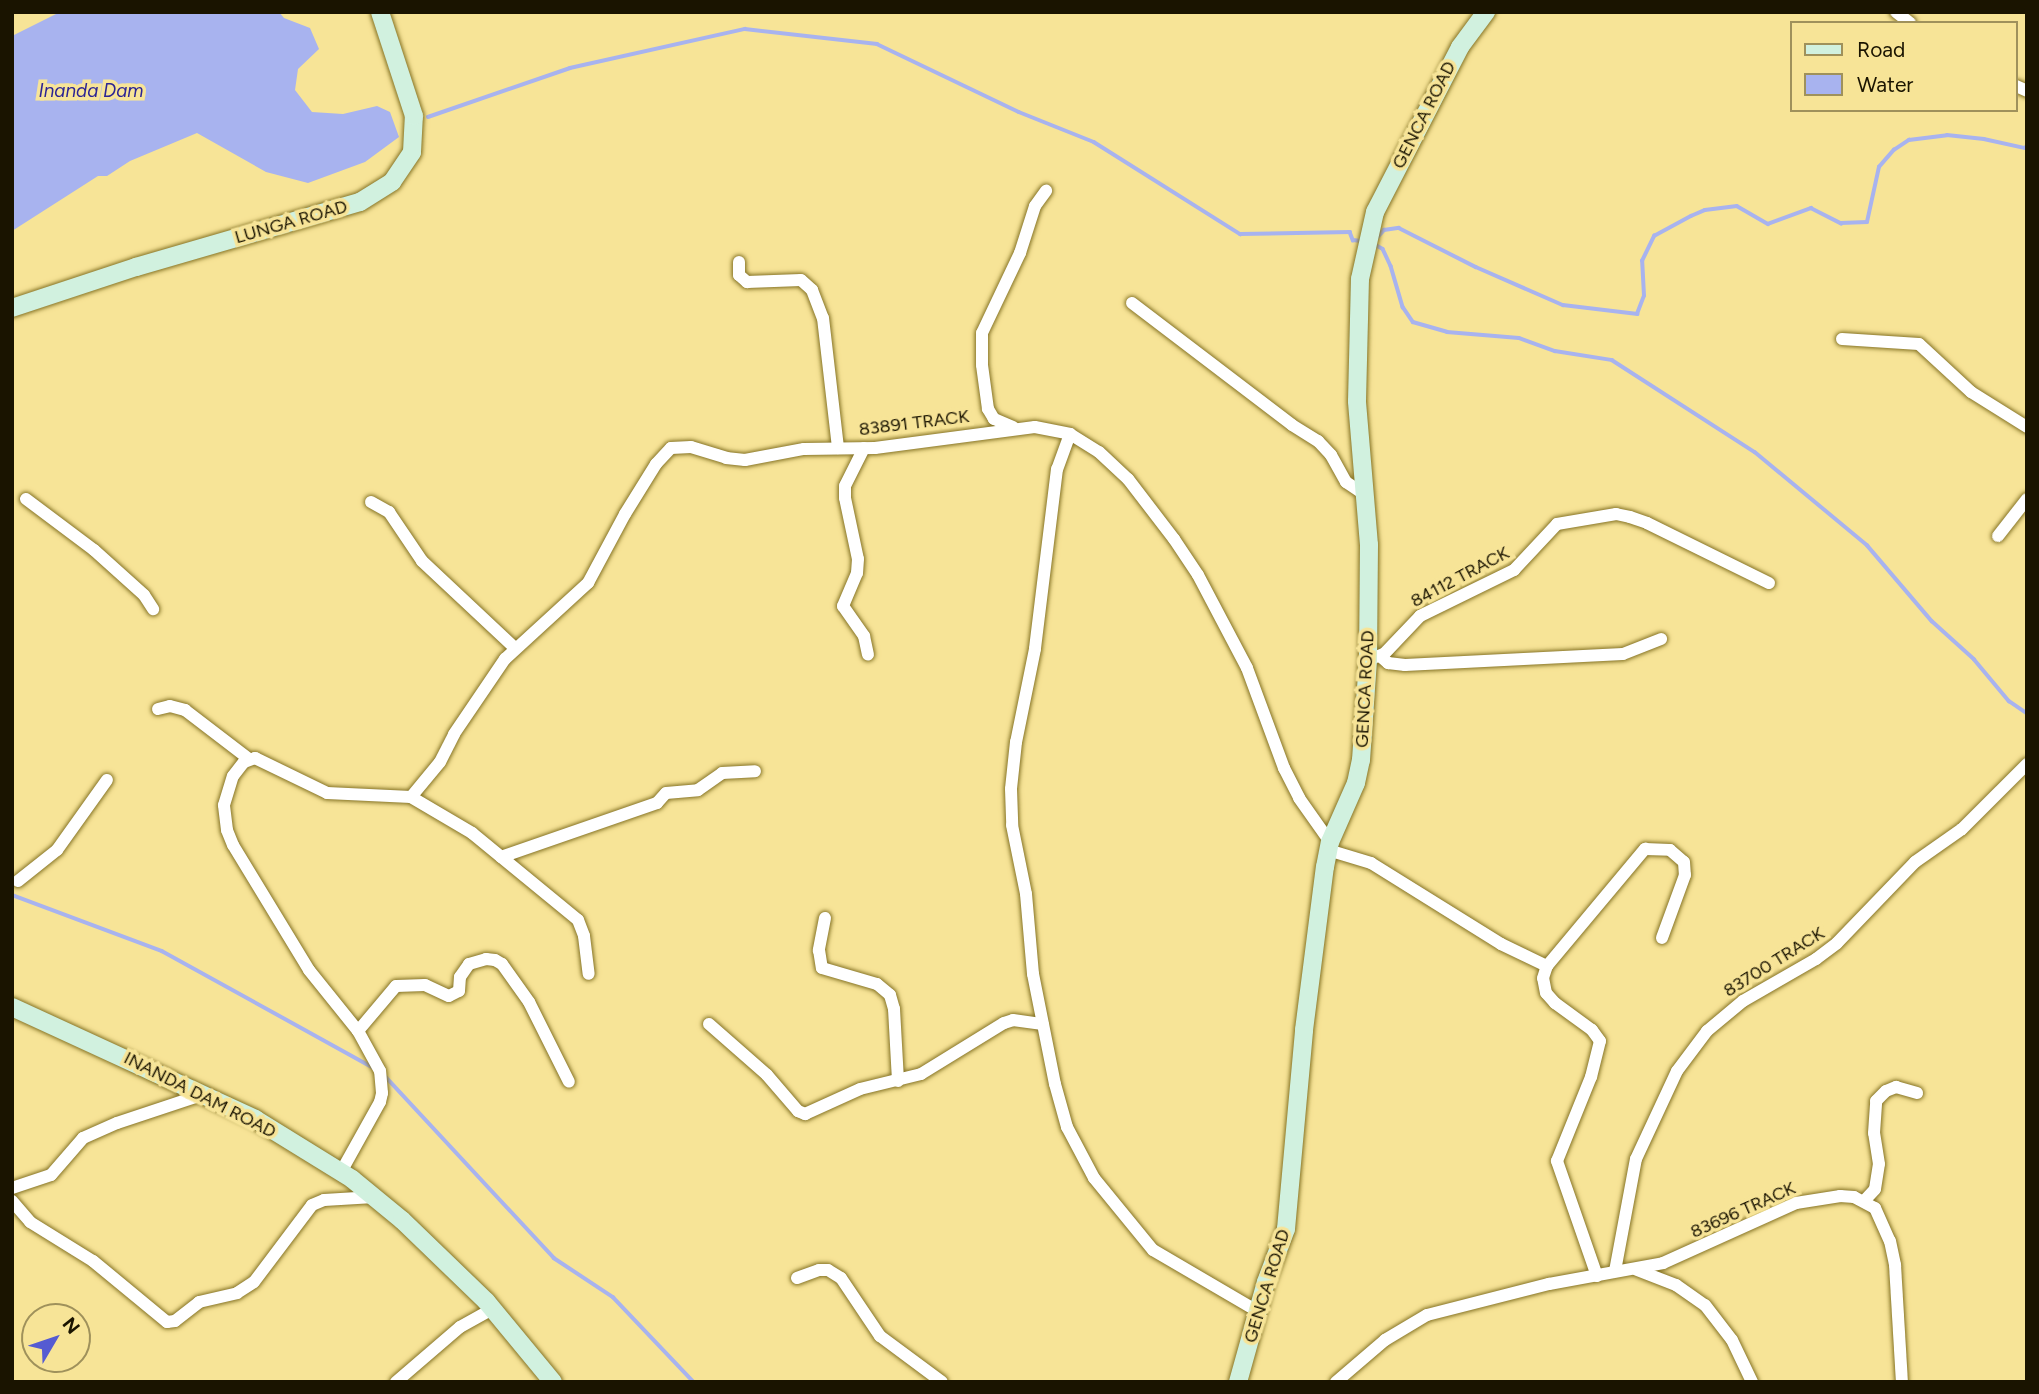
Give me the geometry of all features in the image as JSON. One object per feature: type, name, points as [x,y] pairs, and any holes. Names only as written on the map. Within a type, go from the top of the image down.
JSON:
[{"type":"street","name":"LUNGA ROAD","points":[[12,308],[136,267],[360,202],[392,182],[412,152],[414,125],[407,88],[380,12]]},
{"type":"street","name":"GENCA ROAD","points":[[1238,1382],[1286,1229],[1304,1030],[1329,846],[1356,783],[1374,658],[1369,545],[1357,401],[1360,279],[1370,230],[1387,187],[1460,47],[1486,12]]},
{"type":"street","points":[[1020,428],[999,422],[991,415],[981,348],[989,315],[1020,253],[1035,206],[1046,191]]},
{"type":"street","points":[[739,262],[739,275],[747,282],[802,280],[811,289],[823,318],[838,448]]},
{"type":"street","points":[[1132,303],[1292,425],[1318,441],[1331,455],[1346,482],[1364,494]]},
{"type":"street","points":[[1842,339],[1919,344],[1971,392],[2027,427]]},
{"type":"street","name":"83891 TRACK","points":[[411,797],[440,762],[492,676],[515,648],[588,583],[625,514],[656,464],[671,448],[691,447],[726,458],[745,460],[804,449],[864,448],[1020,428],[1051,429],[1070,434],[1099,452],[1128,479],[1151,506],[1198,575],[1252,680],[1284,768],[1298,798],[1329,846]]},
{"type":"street","points":[[1070,434],[1057,469],[1035,649],[1016,741],[1011,789],[1012,825],[1026,894],[1034,974],[1043,1024],[1068,1127],[1094,1178],[1153,1250],[1259,1312]]},
{"type":"street","points":[[864,448],[845,486],[858,559],[857,573],[843,606],[864,636],[868,655]]},
{"type":"street","points":[[26,499],[94,550],[144,595],[153,609]]},
{"type":"street","points":[[1998,536],[2027,499]]},
{"type":"street","points":[[371,502],[389,512],[422,561],[515,648]]},
{"type":"street","name":"84112 TRACK","points":[[1374,658],[1420,616],[1514,570],[1557,524],[1616,514],[1647,523],[1769,583]]},
{"type":"street","points":[[1374,658],[1405,665],[1623,654],[1661,639]]},
{"type":"street","points":[[158,709],[170,706],[185,710],[249,759],[264,762],[327,793],[411,797],[472,833],[578,920],[589,974]]},
{"type":"street","points":[[249,759],[233,776],[224,805],[230,838],[309,970],[358,1031],[380,1071],[382,1093],[341,1172]]},
{"type":"street","name":"83700 TRACK","points":[[1615,1271],[1636,1159],[1677,1072],[1707,1031],[1743,1001],[1816,959],[1837,943],[1915,862],[1962,829],[2027,764]]},
{"type":"street","points":[[501,857],[657,803],[666,793],[698,790],[722,773],[755,771]]},
{"type":"street","points":[[18,881],[57,850],[107,780]]},
{"type":"street","points":[[1329,846],[1371,863],[1501,944],[1547,966]]},
{"type":"street","points":[[1597,1276],[1557,1161],[1591,1077],[1600,1041],[1592,1030],[1546,993],[1543,978],[1547,966],[1645,849],[1670,850],[1684,862],[1685,875],[1662,937]]},
{"type":"street","points":[[825,918],[819,950],[822,968],[877,984],[890,995],[894,1009],[898,1081]]},
{"type":"street","points":[[358,1031],[396,986],[425,985],[449,996],[458,991],[460,976],[469,964],[495,960],[502,964],[529,1002],[569,1082]]},
{"type":"street","name":"INANDA DAM ROAD","points":[[12,1007],[255,1119],[341,1172],[402,1220],[492,1309],[553,1382]]},
{"type":"street","points":[[709,1024],[753,1062],[803,1114],[860,1089],[898,1081],[937,1065],[991,1028],[1004,1023],[1013,1020],[1043,1024]]},
{"type":"street","points":[[1902,1382],[1895,1265],[1890,1241],[1881,1217],[1864,1201],[1875,1189],[1879,1164],[1874,1133],[1876,1101],[1896,1087],[1917,1093]]},
{"type":"street","points":[[12,1188],[51,1175],[83,1138],[117,1123],[204,1094]]},
{"type":"street","name":"83696 TRACK","points":[[1615,1271],[1636,1270],[1686,1254],[1797,1203],[1840,1196],[1864,1201]]},
{"type":"street","points":[[12,1201],[30,1222],[93,1261],[167,1322],[175,1321],[199,1302],[237,1293],[254,1282],[312,1205],[324,1200],[374,1197]]},
{"type":"street","points":[[797,1278],[819,1270],[828,1270],[841,1278],[880,1336],[942,1382]]},
{"type":"street","points":[[1636,1270],[1676,1285],[1704,1305],[1732,1340],[1752,1382]]},
{"type":"street","points":[[1336,1382],[1385,1340],[1427,1315],[1549,1284],[1615,1271]]},
{"type":"street","points":[[396,1382],[460,1327],[492,1309]]},
{"type":"water","name":"Inanda Dam","points":[[60,12],[279,12],[284,18],[310,28],[319,49],[298,69],[295,90],[312,112],[343,114],[377,106],[390,112],[399,137],[365,162],[308,183],[266,172],[197,133],[130,161],[107,176],[98,176],[12,231],[12,36]]},
{"type":"waterway","points":[[428,117],[570,68],[745,29],[877,44],[1019,112],[1094,142],[1240,234],[1350,232],[1353,240],[1361,241]]},
{"type":"waterway","points":[[1376,239],[1384,230],[1399,228],[1476,267],[1563,305],[1637,314],[1644,296],[1642,261],[1654,236],[1691,216],[1705,210],[1737,206],[1768,224],[1811,208],[1841,223],[1867,222],[1879,167],[1894,150],[1909,140],[1947,135],[1984,139],[2025,148],[2027,146]]},
{"type":"waterway","points":[[1374,244],[1383,249],[1403,307],[1413,322],[1447,332],[1519,338],[1555,351],[1612,360],[1755,452],[1867,545],[1932,621],[1974,659],[2009,701],[2027,713]]},
{"type":"waterway","points":[[12,895],[162,951],[374,1068]]},
{"type":"waterway","points":[[386,1077],[554,1258],[613,1297],[694,1382]]}]
